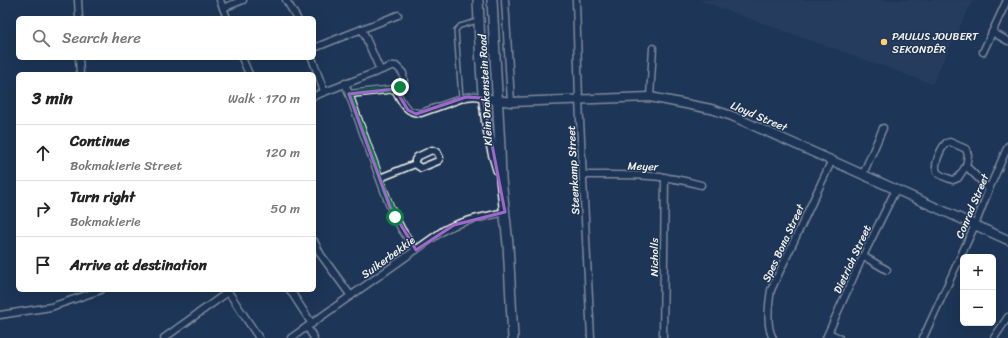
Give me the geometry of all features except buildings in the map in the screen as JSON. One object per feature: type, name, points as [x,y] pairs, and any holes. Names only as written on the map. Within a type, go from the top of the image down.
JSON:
[{"type":"main road","name":"Klein Drakenstein Road","points":[[478,0],[483,98],[491,150],[501,179]]},
{"type":"main road","name":"Klein Drakenstein Road","points":[[492,0],[501,179],[505,212],[513,338]]},
{"type":"street","points":[[78,0],[79,16]]},
{"type":"street","points":[[220,0],[226,16]]},
{"type":"street","points":[[223,8],[242,0]]},
{"type":"street","points":[[286,0],[296,16]]},
{"type":"street","points":[[505,0],[511,102]]},
{"type":"street","name":"Steenkamp Street","points":[[576,0],[579,100],[591,338]]},
{"type":"street","points":[[983,52],[1007,0]]},
{"type":"street","points":[[316,47],[398,15]]},
{"type":"street","points":[[362,29],[380,70]]},
{"type":"street","points":[[992,32],[1008,41]]},
{"type":"street","points":[[650,97],[653,48]]},
{"type":"street","points":[[79,60],[80,72]]},
{"type":"street","points":[[243,60],[248,72]]},
{"type":"street","points":[[313,60],[324,91]]},
{"type":"street","points":[[316,95],[392,66],[396,66],[403,73],[404,82],[400,87],[395,89],[349,94]]},
{"type":"street","points":[[345,83],[395,217],[416,250]]},
{"type":"street","points":[[395,89],[408,110],[416,114],[461,98],[475,96],[483,98]]},
{"type":"street","name":"Lloyd Street","points":[[483,98],[511,102],[650,97],[711,109],[732,116],[832,160],[1008,240]]},
{"type":"street","points":[[863,174],[883,128]]},
{"type":"street","points":[[950,142],[966,149],[968,155],[966,166],[958,178],[953,180],[939,175],[935,169],[935,165],[944,144],[950,142]]},
{"type":"street","name":"Conrad Street","points":[[923,338],[975,225],[989,188],[1008,146]]},
{"type":"street","name":"Spes Bona Street","points":[[773,338],[770,330],[769,304],[772,290],[832,160]]},
{"type":"street","points":[[380,178],[415,164]]},
{"type":"street","points":[[966,166],[989,188]]},
{"type":"street","name":"Meyer","points":[[583,175],[635,175],[665,177],[681,179],[701,186]]},
{"type":"street","name":"Nicholls","points":[[663,338],[665,177]]},
{"type":"street","name":"Dietrich Street","points":[[828,336],[863,256],[896,190]]},
{"type":"street","name":"Suikerbekkie","points":[[291,338],[454,225],[505,212]]},
{"type":"street","points":[[316,245],[321,255],[351,296]]},
{"type":"street","points":[[863,256],[886,270]]},
{"type":"street","points":[[0,315],[51,307],[95,292]]},
{"type":"street","points":[[164,338],[227,292]]},
{"type":"street","points":[[229,292],[259,338]]},
{"type":"street","points":[[291,292],[314,338]]},
{"type":"street","points":[[994,338],[1008,317]]},
{"type":"street","points":[[828,336],[839,338]]},
{"type":"lane","points":[[461,98],[456,30],[460,26],[479,20]]},
{"type":"highlighted area","points":[[395,89],[408,110],[416,114],[466,97],[483,98],[505,212],[454,225],[416,250],[390,207],[349,94]]},
{"type":"shaded area","name":"PAULUS JOUBERT SEKONDÊR","points":[[698,0],[973,0],[932,84]]},
{"type":"place","name":"PAULUS JOUBERT SEKONDÊR","points":[[884,42]]},
{"type":"route","points":[[395,217],[349,94],[395,89],[400,87]]}]
